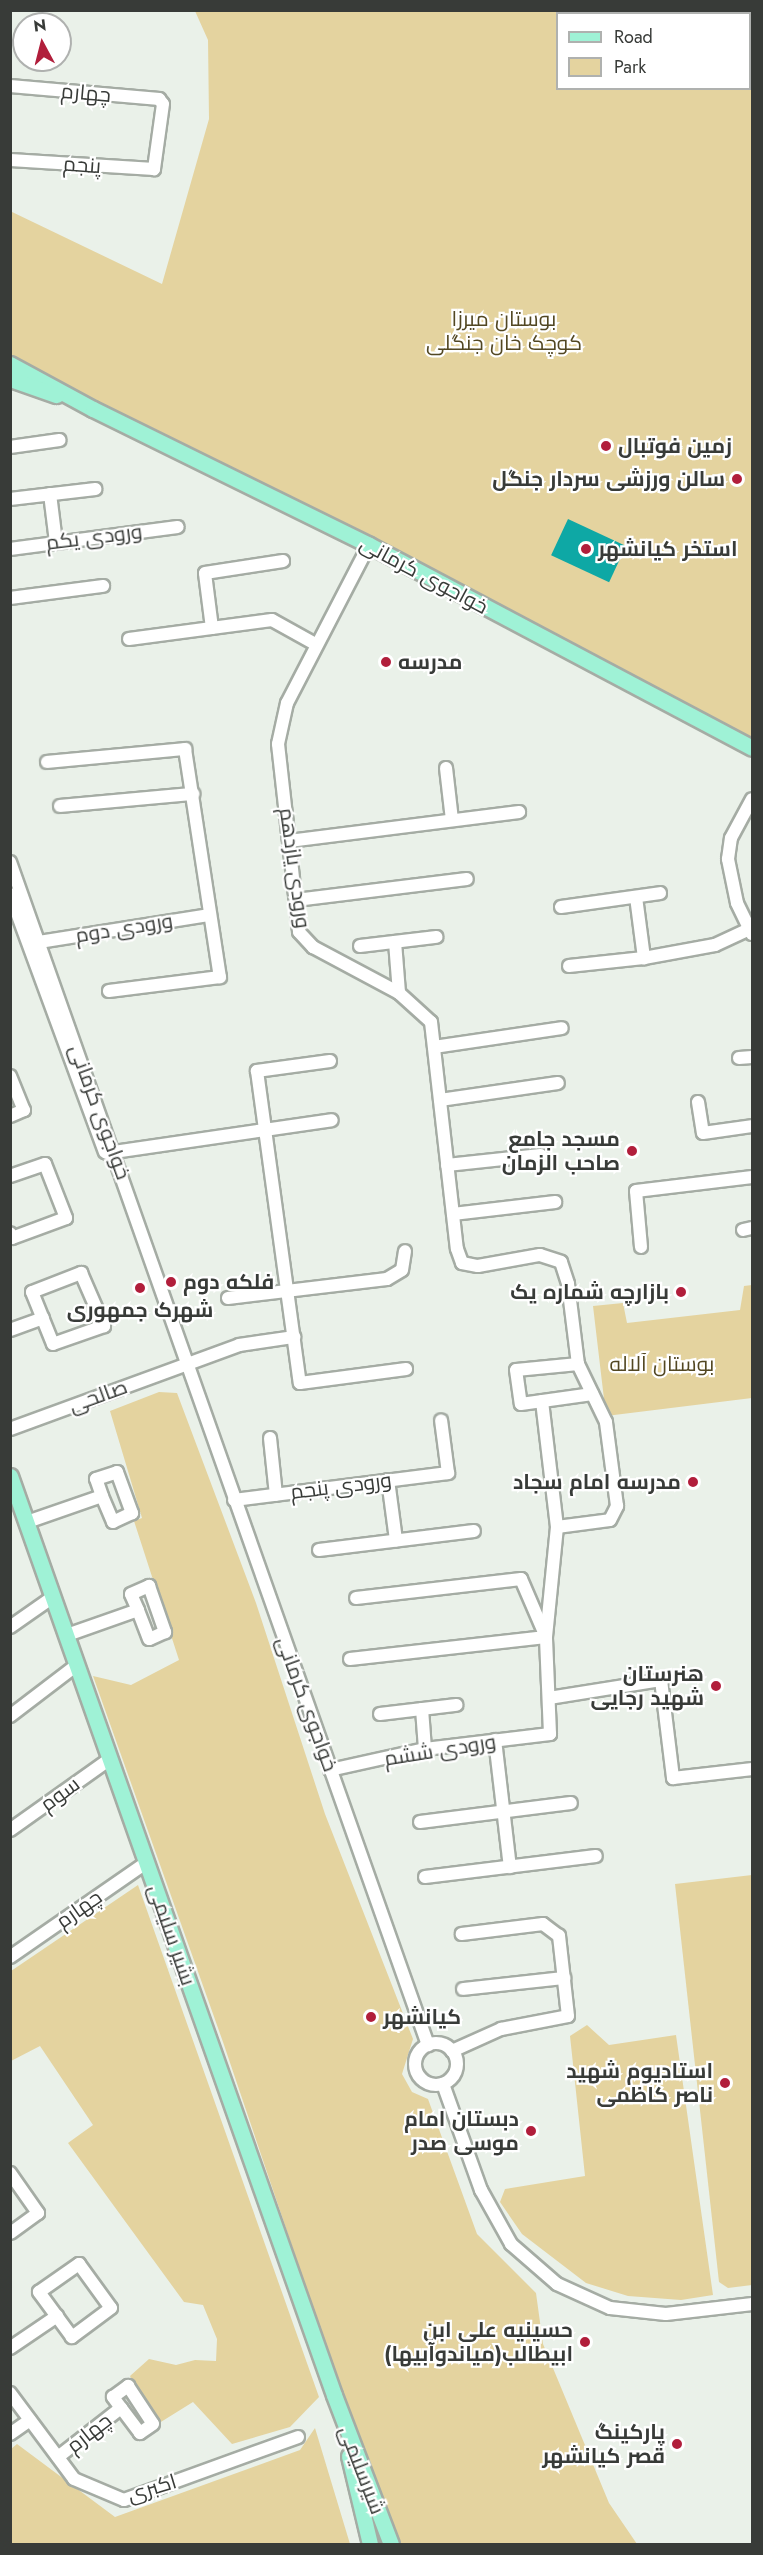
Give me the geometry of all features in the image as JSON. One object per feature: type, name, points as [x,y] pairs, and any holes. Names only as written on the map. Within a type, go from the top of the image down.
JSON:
[{"type":"main road","points":[[10,363],[93,409]]},
{"type":"main road","points":[[10,379],[93,409]]},
{"type":"main road","name":"خواجوی کرمانی","points":[[93,409],[369,545],[753,748]]},
{"type":"main road","name":"بشیر سلیمی","points":[[10,1476],[334,2395]]},
{"type":"main road","name":"شیرسلیمی","points":[[334,2395],[348,2440],[391,2544]]},
{"type":"main road","points":[[348,2440],[365,2522],[372,2544]]},
{"type":"street","name":"چهارم","points":[[10,86],[162,100],[154,168]]},
{"type":"street","name":"پنجم","points":[[10,160],[154,168]]},
{"type":"street","points":[[10,447],[60,440]]},
{"type":"street","points":[[10,499],[95,489]]},
{"type":"street","points":[[50,495],[56,542]]},
{"type":"street","name":"ورودی یکم","points":[[10,549],[178,527]]},
{"type":"street","name":"ورودی یازدهم","points":[[369,545],[287,703],[278,744],[299,932],[313,947],[399,993],[431,1022],[453,1214],[462,1263],[478,1266],[540,1255],[561,1262],[568,1284],[578,1364]]},
{"type":"street","points":[[212,628],[205,573],[283,561]]},
{"type":"street","points":[[10,598],[103,586]]},
{"type":"street","points":[[129,639],[272,620],[317,645]]},
{"type":"street","points":[[47,762],[185,749],[220,977],[109,991]]},
{"type":"street","points":[[446,768],[452,820]]},
{"type":"street","points":[[60,806],[193,794]]},
{"type":"street","points":[[569,966],[644,958],[715,945],[751,932],[737,903],[728,859],[732,838],[753,799]]},
{"type":"street","points":[[289,841],[519,812]]},
{"type":"street","name":"خواجوی کرمانی","points":[[10,862],[167,1323],[185,1364],[428,2045]]},
{"type":"street","points":[[296,900],[466,879]]},
{"type":"street","points":[[561,906],[660,893]]},
{"type":"street","name":"خواجوی کرمانی","points":[[10,894],[110,1153]]},
{"type":"street","points":[[636,897],[644,958]]},
{"type":"street","name":"ورودی دوم","points":[[39,942],[210,915]]},
{"type":"street","points":[[360,946],[436,937]]},
{"type":"street","points":[[395,942],[399,993]]},
{"type":"street","points":[[434,1047],[562,1028]]},
{"type":"street","points":[[739,1058],[753,1057]]},
{"type":"street","points":[[330,1060],[256,1071],[300,1383],[406,1369]]},
{"type":"street","points":[[10,1076],[24,1110],[10,1116]]},
{"type":"street","points":[[440,1100],[558,1083]]},
{"type":"street","points":[[698,1102],[703,1133],[753,1126]]},
{"type":"street","points":[[110,1153],[332,1120]]},
{"type":"street","points":[[447,1166],[540,1155]]},
{"type":"street","points":[[10,1176],[45,1164],[66,1218],[12,1238],[10,1233]]},
{"type":"street","points":[[641,1246],[636,1191],[753,1177]]},
{"type":"street","points":[[453,1214],[555,1202]]},
{"type":"street","points":[[228,1298],[387,1279],[402,1270],[405,1251]]},
{"type":"street","points":[[81,1273],[104,1326],[54,1344],[43,1318],[32,1292],[81,1273]]},
{"type":"street","points":[[10,1330],[43,1318]]},
{"type":"street","name":"صالحی","points":[[10,1429],[239,1345],[294,1337]]},
{"type":"street","points":[[557,1527],[610,1520],[617,1506],[606,1422],[578,1364],[516,1370],[521,1404],[592,1394]]},
{"type":"street","points":[[542,1401],[557,1527],[546,1637],[549,1698],[661,1680],[673,1778],[753,1769]]},
{"type":"street","name":"ورودی پنجم","points":[[234,1500],[448,1473],[441,1420]]},
{"type":"street","points":[[270,1438],[276,1495]]},
{"type":"street","points":[[388,1480],[396,1540]]},
{"type":"street","points":[[27,1522],[102,1496]]},
{"type":"street","points":[[319,1550],[474,1531]]},
{"type":"street","points":[[356,1598],[521,1579],[546,1637]]},
{"type":"street","points":[[10,1627],[53,1597]]},
{"type":"street","points":[[67,1635],[138,1610]]},
{"type":"street","points":[[350,1659],[546,1637]]},
{"type":"street","points":[[10,1716],[77,1665]]},
{"type":"street","name":"ورودی ششم","points":[[330,1770],[425,1749],[550,1734],[549,1698]]},
{"type":"street","points":[[380,1714],[456,1705]]},
{"type":"street","points":[[422,1709],[425,1749]]},
{"type":"street","points":[[495,1740],[510,1867]]},
{"type":"street","name":"سوم","points":[[10,1830],[110,1759]]},
{"type":"street","points":[[420,1822],[572,1803]]},
{"type":"street","points":[[425,1877],[596,1856]]},
{"type":"street","name":"چهارم","points":[[10,1957],[147,1862]]},
{"type":"street","points":[[452,2051],[501,2029],[568,2016],[559,1936],[543,1924],[462,1934]]},
{"type":"street","points":[[463,1989],[564,1978]]},
{"type":"street","points":[[441,2044],[452,2051],[456,2070],[443,2084],[430,2085],[416,2072],[416,2059],[428,2045],[441,2044]]},
{"type":"street","points":[[443,2084],[481,2190],[511,2244],[557,2284],[610,2308],[666,2314],[753,2304]]},
{"type":"street","points":[[10,2173],[38,2213],[10,2233]]},
{"type":"street","points":[[79,2264],[111,2308],[72,2337],[57,2316],[39,2292],[79,2264]]},
{"type":"street","points":[[10,2348],[57,2316]]},
{"type":"street","name":"اکبری","points":[[10,2393],[74,2480],[124,2500],[298,2437]]},
{"type":"street","name":"چهارم","points":[[58,2457],[121,2408]]},
{"type":"street","points":[[10,2434],[30,2420]]},
{"type":"green space","name":"بوستان میرزا کوچک خان جنگلی","points":[[195,11],[752,11],[752,738],[11,358],[10,211],[162,284],[209,119],[208,40]]},
{"type":"green space","name":"بوستان آلاله","points":[[752,1285],[752,1398],[606,1416],[593,1306],[623,1303],[627,1323],[740,1310],[744,1286]]},
{"type":"green space","points":[[159,1392],[177,1393],[256,1603],[325,1814],[413,2039],[402,2074],[412,2092],[428,2099],[477,2234],[536,2293],[543,2344],[609,2503],[637,2544],[395,2544],[387,2527],[223,2042],[93,1676],[131,1685],[179,1660],[134,1521],[142,1518],[110,1411]]},
{"type":"green space","name":"استادیوم شهید ناصر کاظمی","points":[[752,1875],[752,2285],[728,2288],[719,2282],[675,1884]]},
{"type":"green space","points":[[138,1885],[319,2397],[290,2427],[232,2444],[193,2402],[156,2425],[130,2376],[149,2359],[176,2365],[195,2360],[216,2361],[217,2339],[203,2305],[184,2302],[68,2143],[93,2125],[40,2046],[11,2061],[11,1971]]},
{"type":"green space","points":[[587,2025],[609,2045],[676,2035],[713,2295],[681,2300],[628,2296],[586,2283],[522,2234],[500,2202],[505,2189],[585,2176],[570,2036]]},
{"type":"green space","points":[[315,2428],[350,2544],[11,2544],[11,2449],[17,2444],[115,2517],[300,2450]]},
{"type":"water","name":"استخر کیانشهر","points":[[568,519],[626,546],[609,582],[551,555]]},
{"type":"place","name":"زمین فوتبال","points":[[606,446]]},
{"type":"place","name":"سالن ورزشی سردار جنگل","points":[[737,479]]},
{"type":"place","name":"استخر کیانشهر","points":[[586,549]]},
{"type":"place","name":"مدرسه","points":[[386,662]]},
{"type":"place","name":"مسجد جامع صاحب الزمان","points":[[632,1151]]},
{"type":"place","name":"فلکه دوم","points":[[171,1282]]},
{"type":"place","name":"شهرک جمهوری","points":[[140,1288]]},
{"type":"place","name":"بازارچه شماره یک","points":[[681,1292]]},
{"type":"place","name":"مدرسه امام سجاد","points":[[693,1482]]},
{"type":"place","name":"هنرستان شهید رجایی","points":[[716,1686]]},
{"type":"place","name":"کیانشهر","points":[[371,2017]]},
{"type":"place","name":"استادیوم شهید ناصر کاظمی","points":[[725,2083]]},
{"type":"place","name":"دبستان امام موسی صدر","points":[[531,2131]]},
{"type":"place","name":"حسینیه علی ابن ابیطالب(میاندوآبیها)","points":[[585,2342]]},
{"type":"place","name":"پارکینگ قصر کیانشهر","points":[[677,2444]]}]
